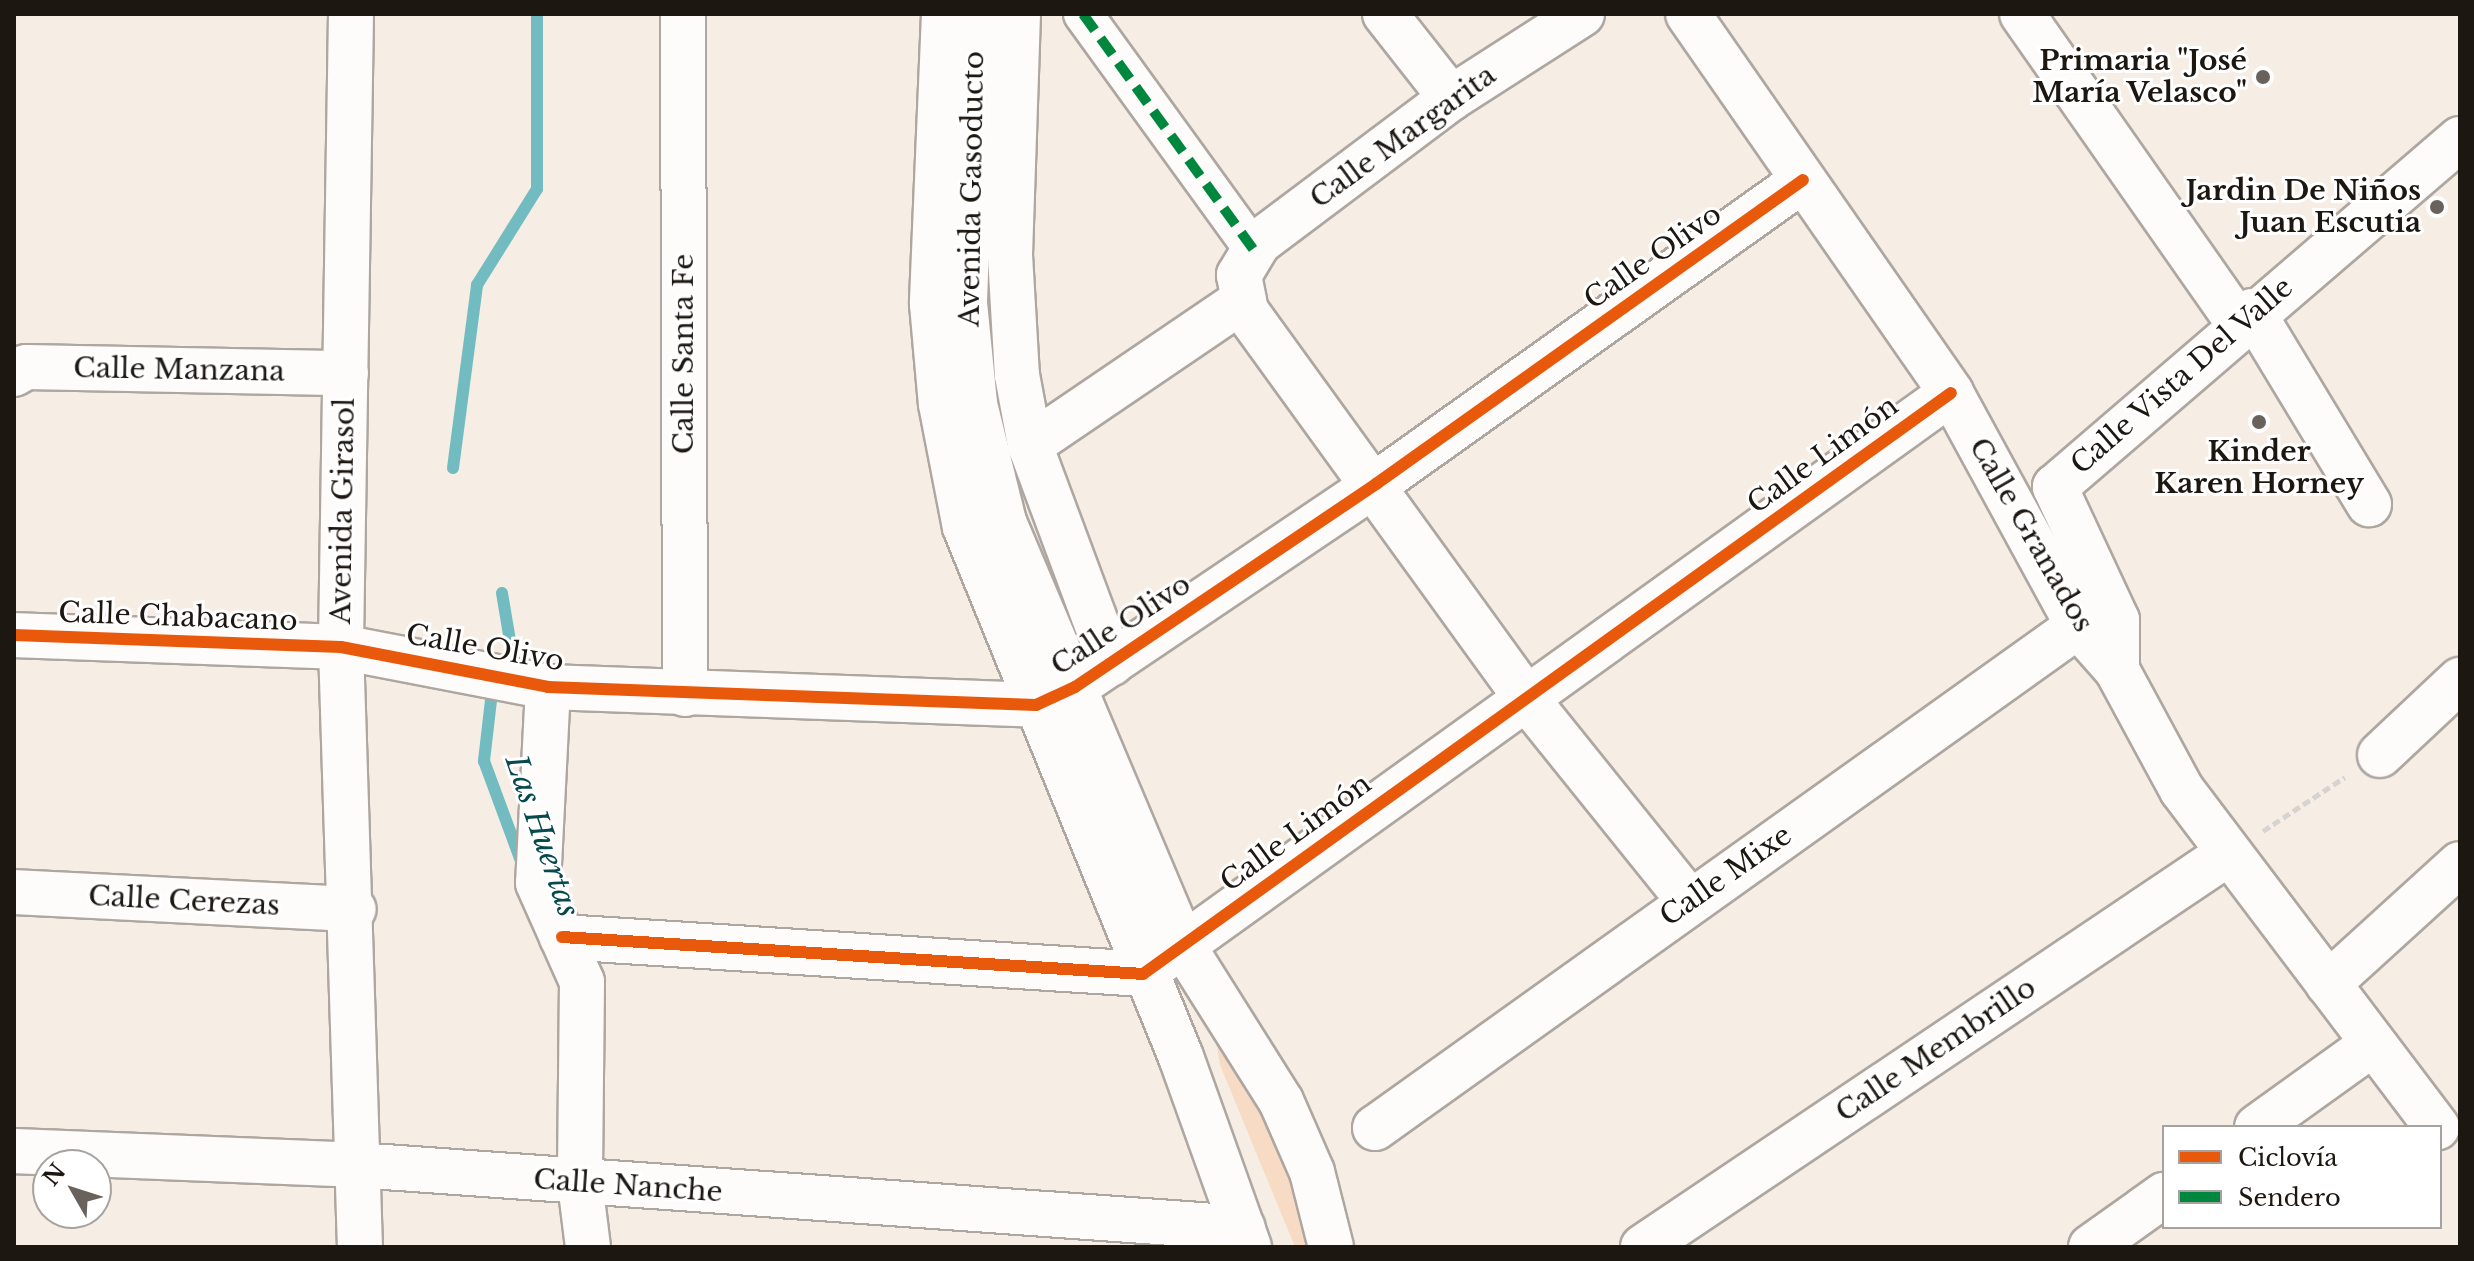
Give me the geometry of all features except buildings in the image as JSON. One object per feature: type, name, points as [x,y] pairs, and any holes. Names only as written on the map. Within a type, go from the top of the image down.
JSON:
[{"type":"street","name":"Avenida Girasol","points":[[351,14],[341,647],[354,909],[360,1247]]},
{"type":"street","name":"Calle Santa Fe","points":[[683,14],[685,694]]},
{"type":"street","name":"Avenida Gasoducto","points":[[944,14],[932,304],[941,404],[965,527],[1246,1238]]},
{"type":"street","name":"Avenida Gasoducto","points":[[976,14],[965,303],[975,404],[1004,522],[1182,944],[1281,1101],[1312,1172],[1331,1247]]},
{"type":"street","points":[[1018,14],[1010,255],[1017,375],[1030,445],[1111,663]]},
{"type":"street","points":[[1083,14],[1376,484],[1526,698],[1690,902]]},
{"type":"street","points":[[1385,14],[1451,98]]},
{"type":"street","name":"Calle Margarita","points":[[1030,445],[1245,275],[1451,98],[1582,14]]},
{"type":"street","name":"Calle Granados","points":[[1688,14],[1951,393],[2078,626],[2117,670],[2182,790],[2371,1045],[2436,1125]]},
{"type":"street","points":[[2022,14],[2245,318],[2369,504]]},
{"type":"street","name":"Calle Vista Del Valle","points":[[2117,670],[2117,620],[2055,487],[2245,318],[2460,139]]},
{"type":"street","name":"Calle Olivo","points":[[341,647],[538,685],[685,694],[1036,705],[1075,687],[1376,484],[1803,180]]},
{"type":"street","name":"Calle Manzana","points":[[14,374],[26,367],[346,373]]},
{"type":"street","name":"Calle Limón","points":[[1143,974],[1951,393]]},
{"type":"street","name":"Calle Mixe","points":[[1375,1128],[2078,626]]},
{"type":"street","name":"Calle Chabacano","points":[[14,635],[341,647]]},
{"type":"street","points":[[2380,755],[2460,680]]},
{"type":"street","points":[[538,685],[538,883],[582,982],[566,1182],[588,1247]]},
{"type":"street","name":"Calle Membrillo","points":[[1643,1247],[2229,853]]},
{"type":"street","points":[[2328,984],[2460,864]]},
{"type":"street","name":"Calle Cerezas","points":[[14,892],[354,909]]},
{"type":"street","points":[[562,937],[1143,974]]},
{"type":"street","points":[[2260,1125],[2371,1045]]},
{"type":"street","name":"Calle Granados","points":[[2442,1133],[2460,1154]]},
{"type":"street","name":"Calle Nanche","points":[[14,1151],[357,1165],[1246,1238]]},
{"type":"street","points":[[2091,1247],[2162,1196]]},
{"type":"path","points":[[2229,853],[2380,755]]},
{"type":"shaded area","points":[[1214,1029],[1307,1175],[1328,1247],[1295,1247],[1220,1065]]},
{"type":"waterway","name":"Las Huertas","points":[[453,468],[477,285],[537,189],[537,14]]},
{"type":"waterway","name":"Las Huertas","points":[[502,593],[513,659],[505,669]]},
{"type":"waterway","name":"Las Huertas","points":[[493,683],[484,761],[522,864]]},
{"type":"marked path","points":[[1083,14],[1254,250]]},
{"type":"cycle path","points":[[14,635],[341,647],[548,687],[1036,705],[1075,687],[1376,484],[1803,180]]},
{"type":"cycle path","points":[[562,937],[1143,974],[1951,393]]},
{"type":"place","name":"Primaria \"José María Velasco\"","points":[[2263,77]]},
{"type":"place","name":"Jardin De Niños Juan Escutia","points":[[2437,207]]},
{"type":"place","name":"Kinder Karen Horney","points":[[2259,422]]}]
